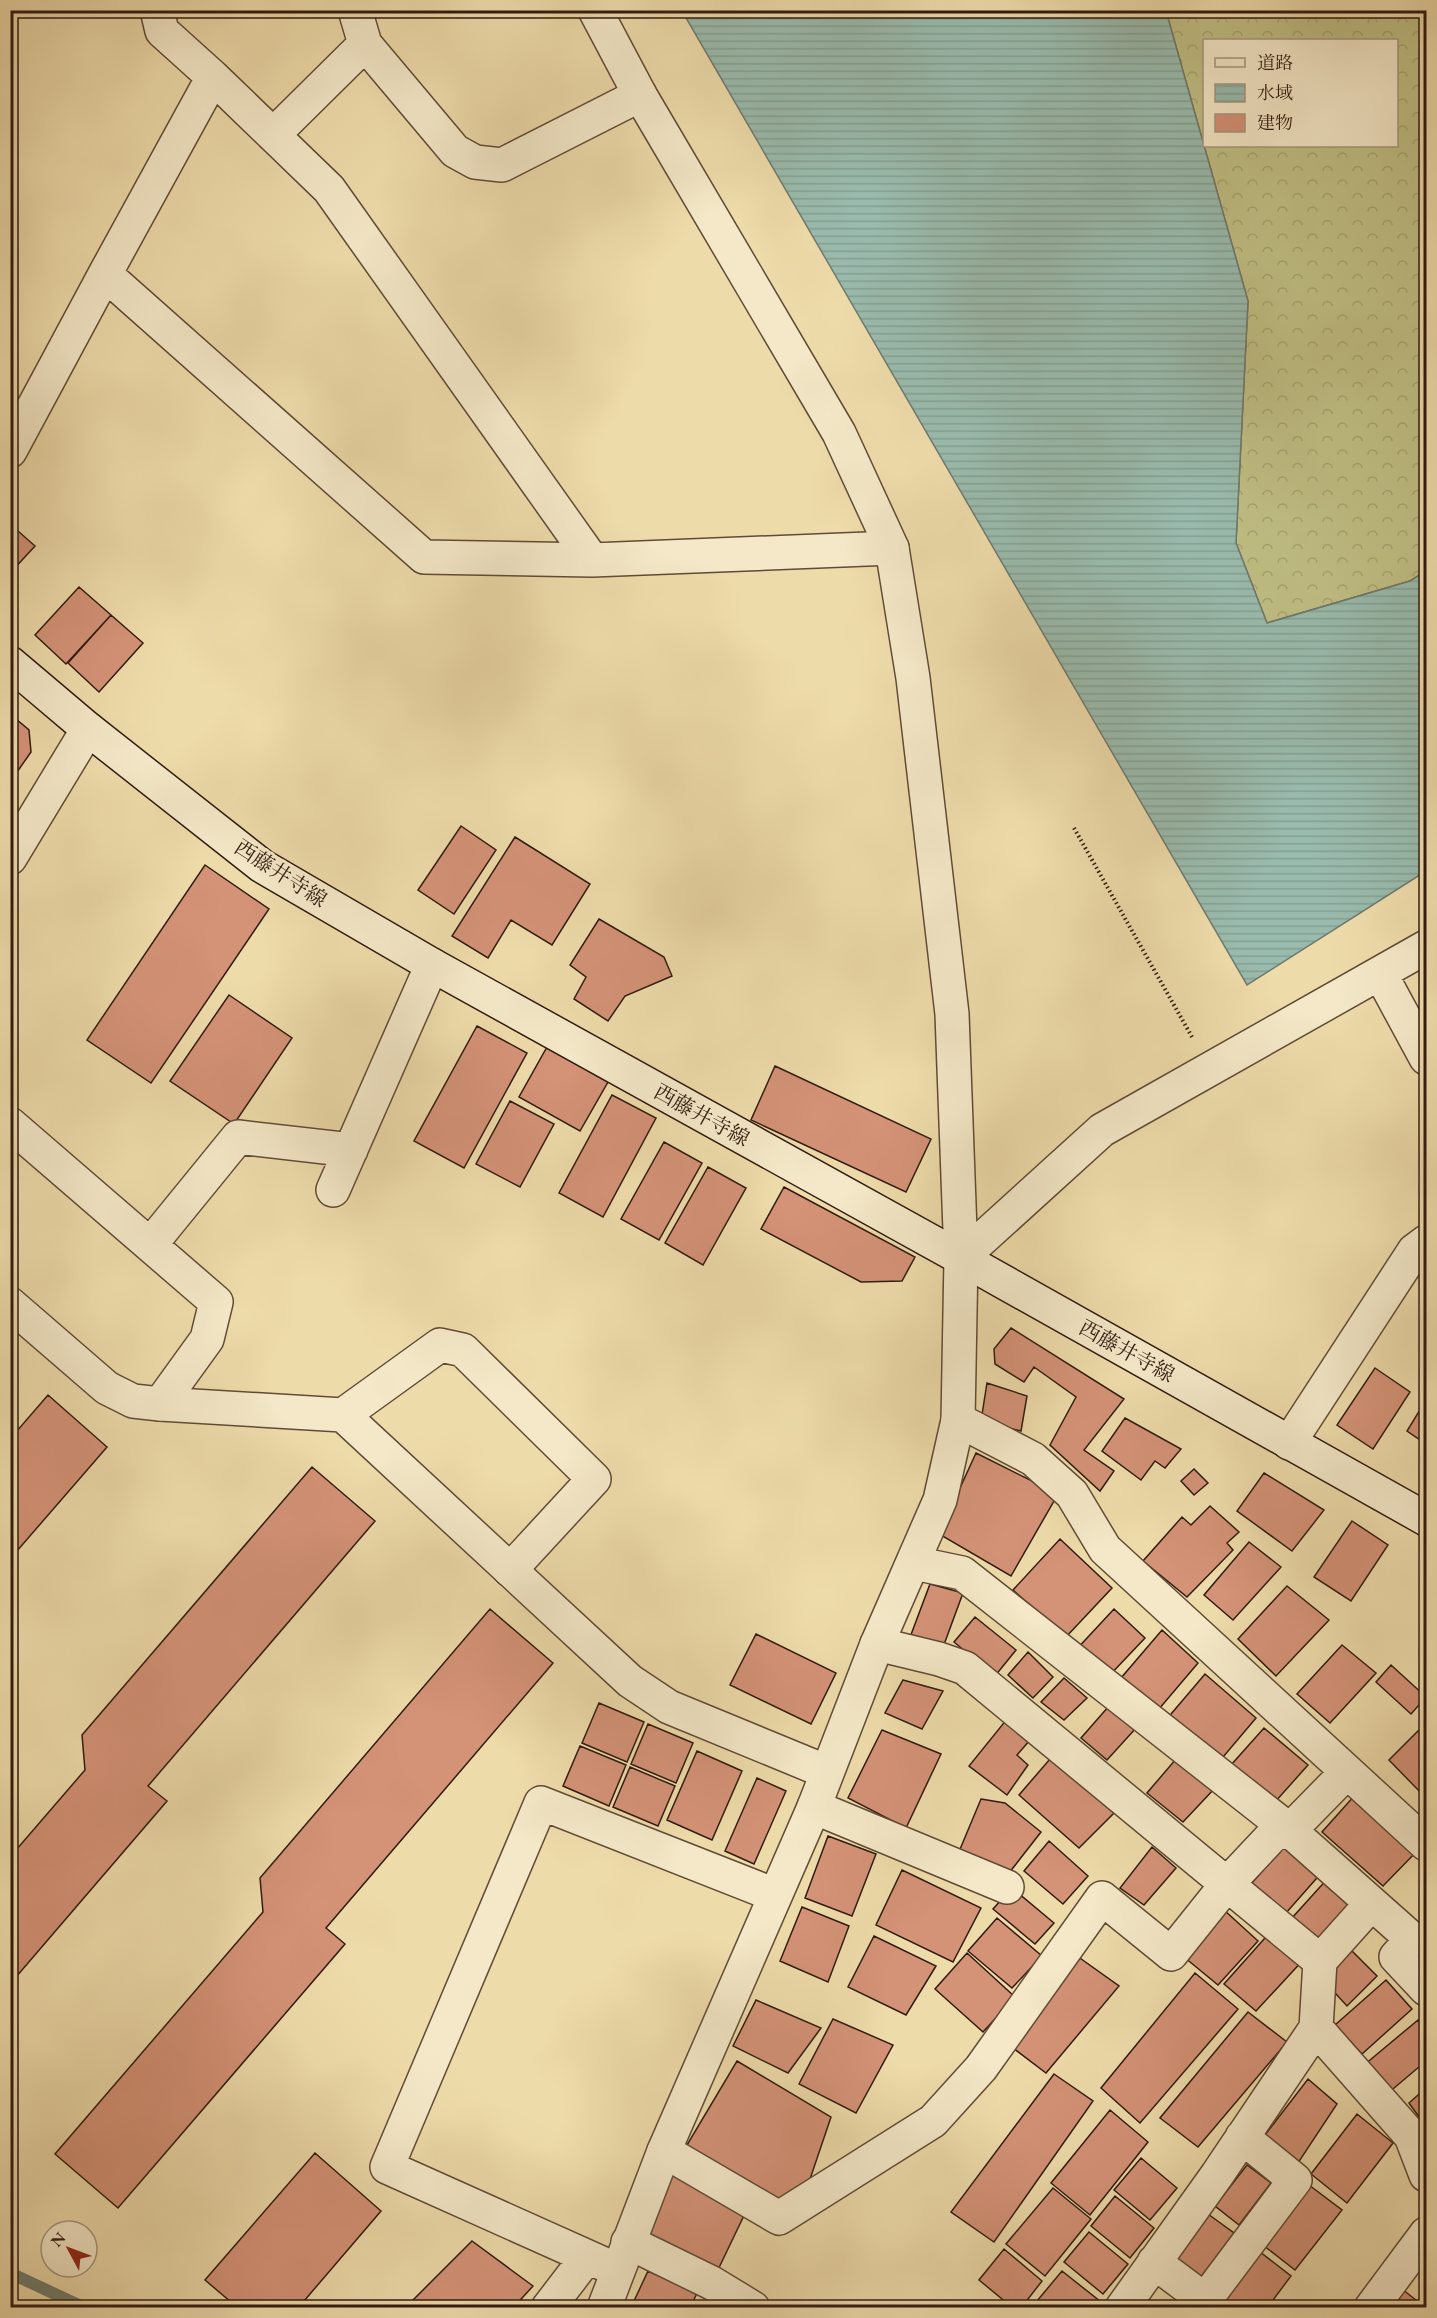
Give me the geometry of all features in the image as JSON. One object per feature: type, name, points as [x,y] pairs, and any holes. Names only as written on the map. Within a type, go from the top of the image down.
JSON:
[{"type":"street","points":[[157,10],[162,31],[329,189],[592,560]]},
{"type":"street","points":[[355,10],[365,44],[455,151],[475,162],[502,165],[640,95]]},
{"type":"street","points":[[595,10],[640,95],[839,433],[892,548],[913,678],[952,1014],[960,1257],[958,1420],[940,1500],[877,1644],[828,1772],[664,2151],[604,2307]]},
{"type":"street","points":[[273,135],[365,44]]},
{"type":"street","points":[[10,451],[213,77]]},
{"type":"street","points":[[105,274],[424,557],[592,560],[892,548]]},
{"type":"street","name":"西藤井寺線","points":[[10,663],[88,729],[262,866],[432,966],[960,1257],[1426,1520]]},
{"type":"street","points":[[10,858],[88,729]]},
{"type":"street","points":[[960,1257],[1102,1130],[1426,947]]},
{"type":"street","points":[[333,1190],[432,966]]},
{"type":"street","points":[[1380,973],[1426,1058]]},
{"type":"street","points":[[10,1124],[216,1302],[207,1339],[160,1404]]},
{"type":"street","points":[[150,1245],[238,1137],[351,1150]]},
{"type":"street","points":[[1289,1443],[1414,1251],[1426,1242]]},
{"type":"street","points":[[10,1304],[107,1388],[133,1401],[160,1404],[343,1415],[440,1345],[463,1350],[594,1479],[510,1570]]},
{"type":"street","points":[[343,1415],[630,1681],[669,1707],[828,1772]]},
{"type":"street","points":[[958,1420],[1033,1459],[1072,1494],[1105,1550],[1426,1844]]},
{"type":"street","points":[[914,1563],[962,1573],[1288,1829],[1412,1940],[1396,1957],[1426,1989]]},
{"type":"street","points":[[877,1644],[939,1659],[965,1668],[1320,1962]]},
{"type":"street","points":[[664,2151],[779,2218],[933,2121],[981,2068],[1102,1898],[1171,1954],[1227,1884],[1273,1835],[1294,1826],[1347,1772]]},
{"type":"street","points":[[753,2307],[712,2283],[622,2256],[587,2257],[387,2167],[541,1803],[775,1895]]},
{"type":"street","points":[[813,1807],[1006,1887]]},
{"type":"street","points":[[1122,2307],[1316,2028],[1320,1962],[1371,1904]]},
{"type":"street","points":[[1316,2028],[1411,2136],[1426,2175]]},
{"type":"street","points":[[1154,2262],[1205,2300],[1295,2180],[1242,2137]]},
{"type":"street","points":[[1371,2307],[1426,2234]]},
{"type":"street","points":[[548,2307],[587,2257]]},
{"type":"path","points":[[1074,828],[1210,1068]]},
{"type":"green space","points":[[1166,11],[1426,11],[1426,571],[1410,581],[1267,623],[1236,543],[1248,301],[1204,147],[1398,147],[1398,39],[1203,39],[1203,141]]},
{"type":"water","points":[[682,11],[1166,11],[1248,301],[1236,543],[1267,623],[1410,581],[1426,571],[1426,871],[1247,985]]},
{"type":"building","points":[[10,524],[35,546],[10,573]]},
{"type":"building","points":[[79,587],[111,615],[66,664],[35,635]]},
{"type":"building","points":[[111,615],[143,643],[99,692],[68,663]]},
{"type":"building","points":[[10,714],[29,730],[31,752],[10,782]]},
{"type":"building","points":[[461,826],[496,850],[454,914],[418,890]]},
{"type":"building","points":[[515,837],[590,884],[552,945],[511,920],[488,958],[452,936]]},
{"type":"building","points":[[205,865],[269,909],[151,1083],[87,1040]]},
{"type":"building","points":[[599,919],[664,957],[672,976],[625,996],[608,1021],[574,999],[586,977],[570,965]]},
{"type":"building","points":[[229,995],[292,1038],[234,1124],[170,1081]]},
{"type":"building","points":[[477,1026],[527,1053],[464,1168],[414,1141]]},
{"type":"building","points":[[547,1047],[608,1082],[580,1131],[519,1097]]},
{"type":"building","points":[[775,1066],[931,1139],[906,1192],[751,1120]]},
{"type":"building","points":[[612,1095],[656,1118],[603,1217],[559,1193]]},
{"type":"building","points":[[510,1101],[554,1124],[520,1187],[476,1164]]},
{"type":"building","points":[[664,1142],[702,1163],[659,1240],[621,1219]]},
{"type":"building","points":[[708,1167],[746,1188],[703,1265],[665,1243]]},
{"type":"building","points":[[784,1187],[915,1257],[902,1281],[861,1282],[761,1229]]},
{"type":"building","points":[[1011,1328],[1124,1399],[1084,1450],[1114,1471],[1100,1491],[1050,1445],[1076,1397],[1034,1367],[1024,1382],[995,1364],[994,1349]]},
{"type":"building","points":[[1375,1368],[1410,1392],[1373,1449],[1337,1425]]},
{"type":"building","points":[[987,1383],[1027,1396],[1021,1431],[981,1421]]},
{"type":"building","points":[[48,1395],[107,1447],[10,1559],[10,1439]]},
{"type":"building","points":[[1426,1400],[1426,1444],[1407,1431]]},
{"type":"building","points":[[1125,1418],[1181,1449],[1165,1468],[1155,1461],[1141,1480],[1102,1451]]},
{"type":"building","points":[[976,1453],[1058,1494],[1011,1576],[939,1534]]},
{"type":"building","points":[[312,1467],[375,1521],[148,1786],[167,1801],[10,1984],[10,1857],[85,1770],[82,1735]]},
{"type":"building","points":[[1194,1469],[1208,1483],[1194,1495],[1181,1481]]},
{"type":"building","points":[[1264,1473],[1324,1510],[1292,1551],[1237,1511]]},
{"type":"building","points":[[1210,1506],[1239,1532],[1227,1543],[1233,1550],[1187,1597],[1143,1561],[1182,1517],[1191,1525]]},
{"type":"building","points":[[1352,1521],[1388,1545],[1351,1601],[1314,1577]]},
{"type":"building","points":[[1060,1539],[1112,1588],[1066,1637],[1013,1590]]},
{"type":"building","points":[[1249,1542],[1281,1567],[1233,1620],[1204,1595]]},
{"type":"building","points":[[930,1584],[963,1593],[942,1650],[909,1640]]},
{"type":"building","points":[[1287,1586],[1329,1620],[1276,1676],[1238,1639]]},
{"type":"building","points":[[490,1609],[553,1663],[326,1928],[345,1944],[118,2208],[55,2154],[263,1912],[260,1878]]},
{"type":"building","points":[[1114,1609],[1145,1638],[1108,1677],[1075,1651]]},
{"type":"building","points":[[975,1617],[1016,1650],[995,1676],[954,1642]]},
{"type":"building","points":[[1162,1630],[1198,1663],[1159,1709],[1121,1678]]},
{"type":"building","points":[[756,1634],[836,1673],[811,1724],[730,1685]]},
{"type":"building","points":[[1342,1645],[1376,1673],[1330,1723],[1297,1694]]},
{"type":"building","points":[[1028,1652],[1053,1677],[1033,1698],[1008,1675]]},
{"type":"building","points":[[1391,1665],[1426,1697],[1411,1714],[1376,1682]]},
{"type":"building","points":[[1205,1674],[1256,1718],[1218,1763],[1166,1720]]},
{"type":"building","points":[[1064,1678],[1087,1698],[1064,1720],[1041,1702]]},
{"type":"building","points":[[903,1680],[943,1691],[922,1729],[885,1713]]},
{"type":"building","points":[[599,1703],[644,1722],[627,1762],[582,1743]]},
{"type":"building","points":[[1109,1706],[1136,1728],[1107,1760],[1081,1738]]},
{"type":"building","points":[[1007,1719],[1030,1740],[1017,1755],[1028,1765],[1007,1795],[969,1766]]},
{"type":"building","points":[[648,1724],[693,1743],[676,1783],[631,1764]]},
{"type":"building","points":[[1424,1725],[1426,1728],[1426,1790],[1422,1794],[1389,1760]]},
{"type":"building","points":[[1264,1728],[1308,1765],[1275,1802],[1231,1765]]},
{"type":"building","points":[[882,1730],[941,1754],[906,1828],[848,1798]]},
{"type":"building","points":[[580,1746],[626,1765],[609,1806],[563,1786]]},
{"type":"building","points":[[697,1751],[742,1771],[712,1840],[667,1820]]},
{"type":"building","points":[[1050,1759],[1114,1813],[1079,1848],[1019,1795]]},
{"type":"building","points":[[1176,1759],[1214,1789],[1183,1822],[1147,1793]]},
{"type":"building","points":[[630,1767],[675,1786],[658,1826],[613,1807]]},
{"type":"building","points":[[757,1778],[786,1791],[754,1864],[725,1851]]},
{"type":"building","points":[[1355,1795],[1417,1851],[1383,1886],[1322,1832]]},
{"type":"building","points":[[981,1799],[1005,1803],[1041,1832],[1009,1873],[958,1854]]},
{"type":"building","points":[[828,1836],[876,1854],[852,1916],[805,1898]]},
{"type":"building","points":[[1049,1841],[1088,1876],[1063,1904],[1024,1871]]},
{"type":"building","points":[[1289,1841],[1323,1871],[1286,1913],[1251,1884]]},
{"type":"building","points":[[1152,1847],[1176,1868],[1144,1905],[1120,1888]]},
{"type":"building","points":[[902,1870],[981,1908],[953,1962],[876,1925]]},
{"type":"building","points":[[1329,1877],[1359,1903],[1323,1943],[1292,1918]]},
{"type":"building","points":[[1012,1888],[1054,1923],[1035,1944],[993,1909]]},
{"type":"building","points":[[802,1907],[849,1926],[828,1982],[780,1961]]},
{"type":"building","points":[[1224,1910],[1258,1941],[1218,1985],[1184,1957]]},
{"type":"building","points":[[997,1918],[1042,1956],[1012,1988],[968,1951]]},
{"type":"building","points":[[1273,1929],[1305,1958],[1256,2011],[1224,1984]]},
{"type":"building","points":[[874,1936],[936,1966],[906,2015],[848,1987]]},
{"type":"building","points":[[1348,1947],[1377,1976],[1347,2006],[1325,1982]]},
{"type":"building","points":[[967,1953],[1015,1997],[983,2032],[935,1989]]},
{"type":"building","points":[[1077,1956],[1119,1986],[1046,2073],[1009,2045]]},
{"type":"building","points":[[1195,1973],[1238,2009],[1140,2123],[1101,2088]]},
{"type":"building","points":[[1386,1980],[1412,2009],[1362,2054],[1335,2025]]},
{"type":"building","points":[[756,2000],[821,2028],[788,2073],[733,2046]]},
{"type":"building","points":[[1248,2012],[1287,2042],[1198,2147],[1160,2118]]},
{"type":"building","points":[[833,2019],[893,2045],[856,2113],[799,2084]]},
{"type":"building","points":[[1418,2020],[1426,2030],[1426,2061],[1387,2094],[1364,2065]]},
{"type":"building","points":[[737,2061],[831,2117],[807,2188],[779,2205],[684,2150]]},
{"type":"building","points":[[1054,2074],[1093,2101],[994,2242],[951,2212]]},
{"type":"building","points":[[1308,2079],[1337,2104],[1298,2163],[1265,2135]]},
{"type":"building","points":[[1426,2088],[1426,2111],[1419,2117],[1409,2103]]},
{"type":"building","points":[[1110,2110],[1148,2142],[1090,2215],[1051,2183]]},
{"type":"building","points":[[1357,2114],[1393,2143],[1347,2203],[1311,2174]]},
{"type":"building","points":[[315,2153],[381,2211],[298,2308],[238,2308],[205,2280]]},
{"type":"building","points":[[1141,2158],[1177,2188],[1150,2220],[1114,2190]]},
{"type":"building","points":[[667,2160],[749,2205],[715,2276],[637,2238]]},
{"type":"building","points":[[1247,2165],[1271,2183],[1239,2225],[1215,2206]]},
{"type":"building","points":[[1305,2182],[1342,2210],[1295,2270],[1259,2242]]},
{"type":"building","points":[[1053,2188],[1091,2219],[1045,2276],[1006,2244]]},
{"type":"building","points":[[1115,2196],[1154,2228],[1130,2258],[1091,2226]]},
{"type":"building","points":[[1208,2214],[1234,2233],[1201,2277],[1174,2257]]},
{"type":"building","points":[[1089,2232],[1128,2264],[1103,2294],[1064,2262]]},
{"type":"building","points":[[472,2241],[533,2286],[513,2308],[406,2307]]},
{"type":"building","points":[[1255,2248],[1291,2276],[1267,2308],[1209,2308]]},
{"type":"building","points":[[1004,2249],[1042,2281],[1021,2308],[1013,2308],[979,2280]]},
{"type":"building","points":[[648,2271],[697,2293],[690,2308],[645,2308],[634,2301]]},
{"type":"building","points":[[1062,2271],[1101,2302],[1097,2308],[1045,2308],[1037,2301]]},
{"type":"building","points":[[1402,2289],[1426,2308],[1388,2308]]},
{"type":"waterway","points":[[10,2273],[85,2308]]}]
